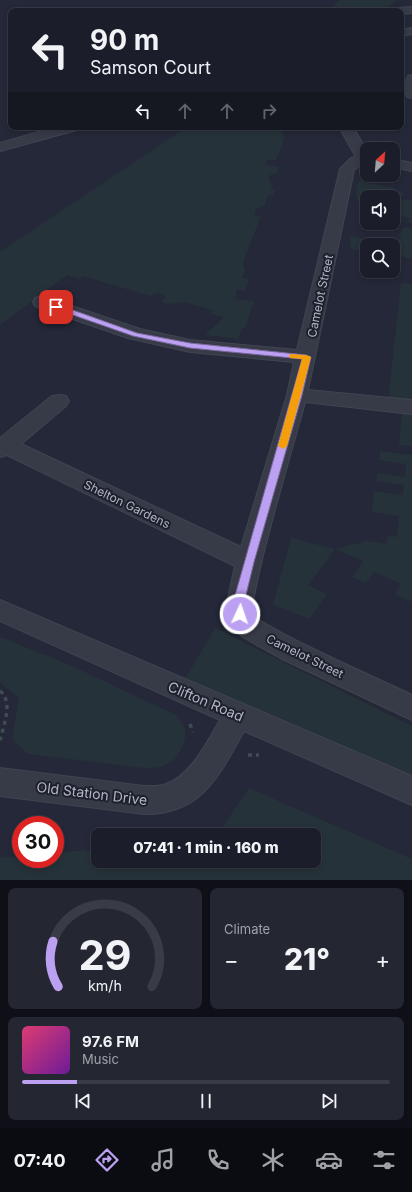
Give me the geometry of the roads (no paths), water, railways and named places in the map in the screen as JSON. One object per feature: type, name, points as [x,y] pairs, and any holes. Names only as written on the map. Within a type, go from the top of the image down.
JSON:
[{"type":"street","points":[[410,72],[410,86],[412,94]]},
{"type":"street","points":[[0,147],[61,130]]},
{"type":"street","name":"Camelot Street","points":[[348,130],[359,152],[367,159],[356,161],[347,169],[297,395],[249,562],[239,607],[240,614],[245,623],[253,630],[290,650],[412,708]]},
{"type":"street","points":[[400,164],[412,167]]},
{"type":"street","points":[[42,302],[135,334],[190,346],[306,357]]},
{"type":"street","points":[[297,395],[412,407]]},
{"type":"street","name":"Shelton Gardens","points":[[59,402],[3,448],[249,562]]},
{"type":"street","name":"Clifton Road","points":[[0,610],[412,791]]},
{"type":"street","name":"Old Station Drive","points":[[0,782],[144,800],[166,799],[184,791],[201,776],[238,715]]}]
